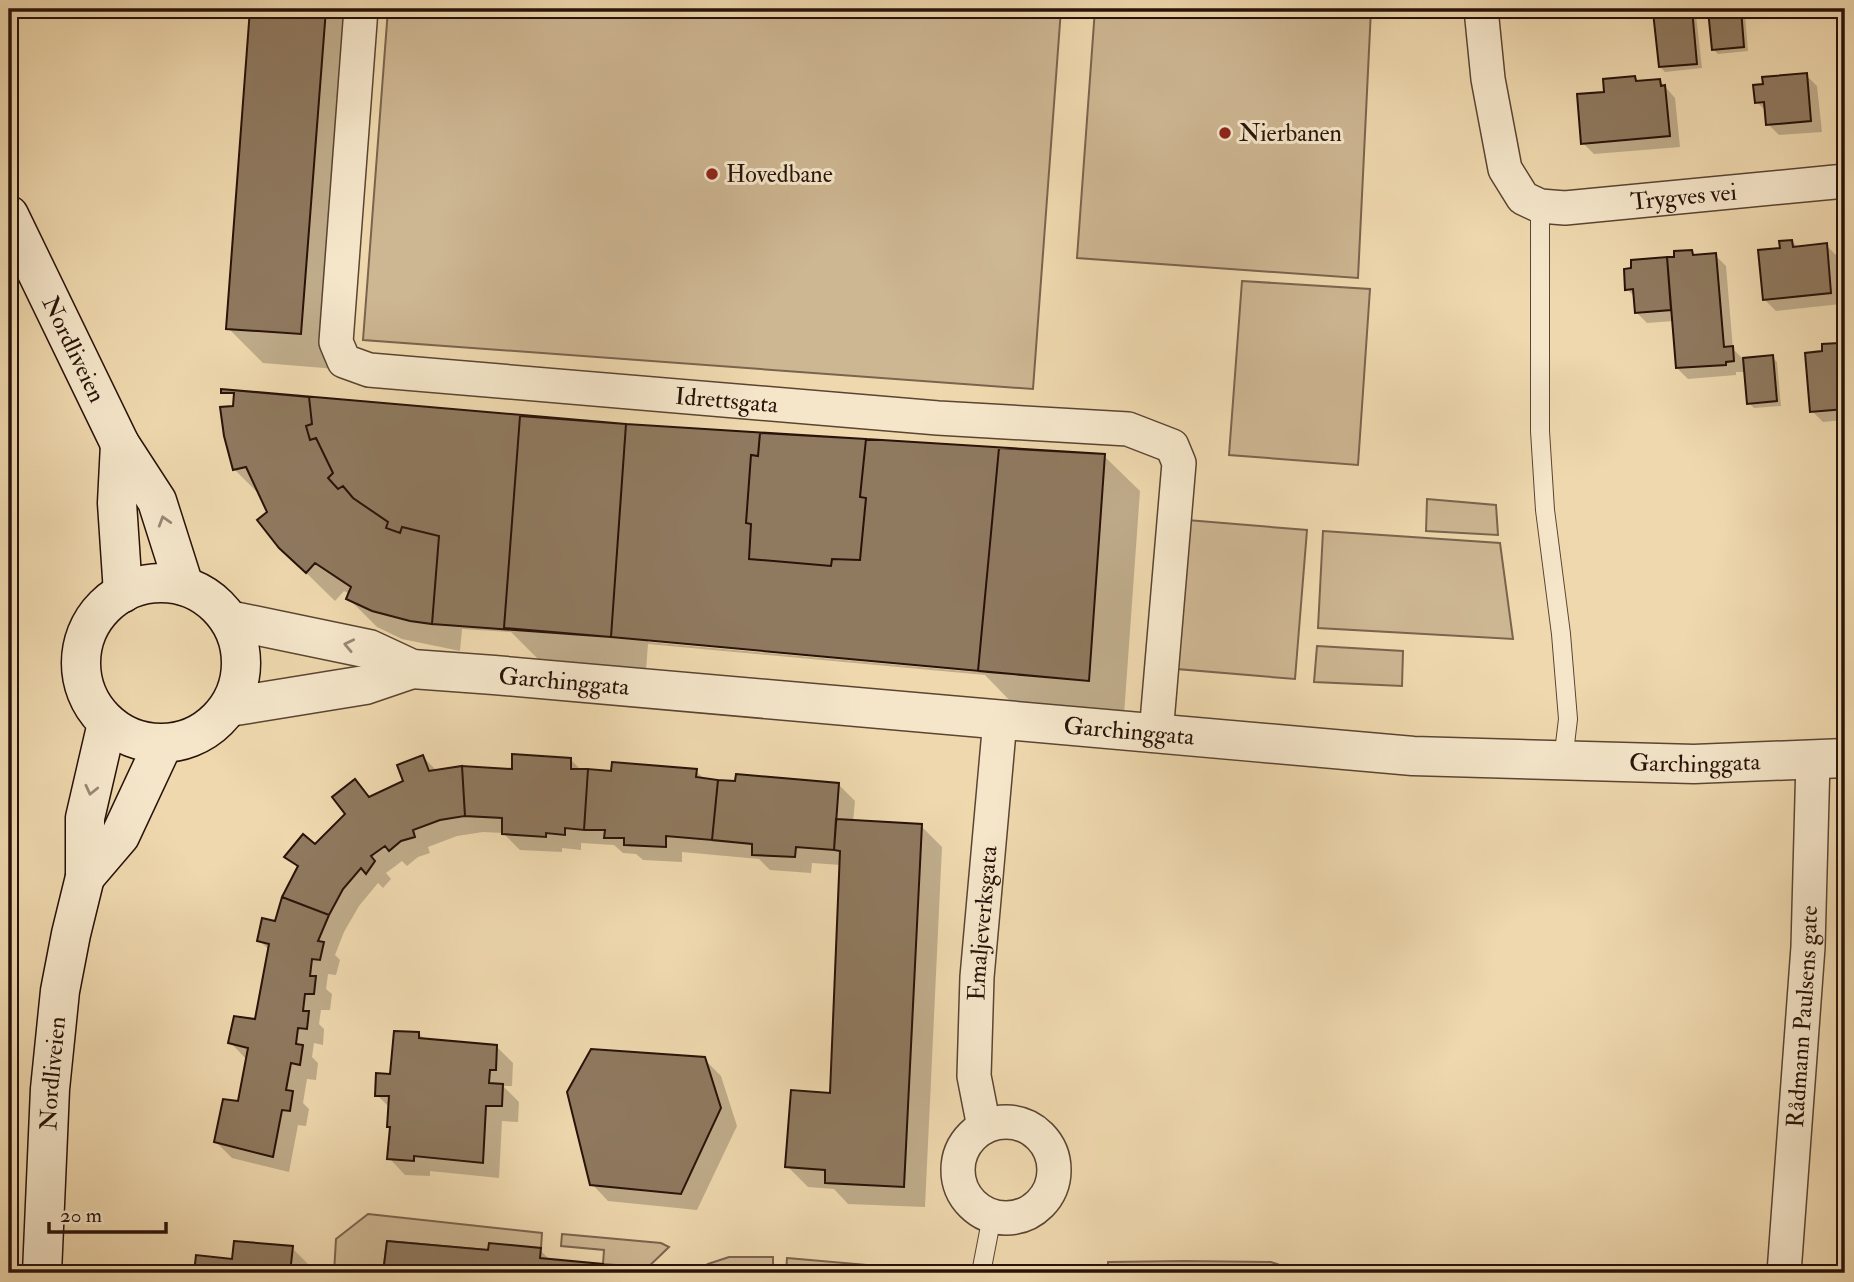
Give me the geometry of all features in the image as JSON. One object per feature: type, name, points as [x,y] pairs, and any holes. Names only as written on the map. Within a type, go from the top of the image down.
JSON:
[{"type":"main road","name":"Nordliveien","points":[[9,215],[120,444],[157,501],[184,586]]},
{"type":"main road","name":"Nordliveien","points":[[120,444],[117,503],[123,593]]},
{"type":"main road","points":[[154,583],[184,586],[209,599],[229,620],[238,640],[242,666],[237,690],[229,707],[203,732],[186,740],[163,744],[133,739],[107,723],[86,693],[81,654],[84,639],[105,605],[123,593],[154,583]]},
{"type":"main road","name":"Garchinggata","points":[[229,620],[369,649],[412,669],[1157,734],[1413,756],[1695,764],[1829,759]]},
{"type":"main road","name":"Garchinggata","points":[[229,707],[365,685],[412,669]]},
{"type":"main road","name":"Nordliveien","points":[[42,1273],[49,1103],[60,991],[85,877],[85,818],[107,723]]},
{"type":"main road","name":"Nordliveien","points":[[85,877],[120,836],[163,744]]},
{"type":"street","name":"Idrettsgata","points":[[361,9],[336,342],[344,360],[369,370],[938,418],[1128,429],[1172,446],[1178,463],[1157,734]]},
{"type":"street","points":[[1480,9],[1488,79],[1505,169],[1532,202]]},
{"type":"street","name":"Trygves vei","points":[[1532,202],[1565,208],[1845,181]]},
{"type":"street","name":"Emaljeverksgata","points":[[984,1127],[974,1076],[975,1026],[999,720]]},
{"type":"street","name":"Rådmann Paulsens gate","points":[[1784,1273],[1808,947],[1829,759]]},
{"type":"street","points":[[999,1122],[1015,1123],[1029,1128],[1042,1138],[1050,1151],[1054,1166],[1049,1189],[1036,1207],[1023,1215],[1007,1218],[992,1216],[977,1209],[966,1197],[959,1182],[957,1166],[962,1150],[971,1136],[984,1127],[999,1122]]},
{"type":"lane","points":[[1532,202],[1545,510],[1562,634],[1568,719],[1563,761]]},
{"type":"lane","points":[[981,1273],[992,1216]]},
{"type":"shaded area","name":"Hovedbane","points":[[388,9],[1061,9],[1033,389],[363,340]]},
{"type":"shaded area","name":"Nierbanen","points":[[1095,9],[1371,9],[1358,278],[1077,258]]},
{"type":"shaded area","points":[[1242,281],[1370,289],[1358,465],[1229,455]]},
{"type":"shaded area","points":[[1427,499],[1496,505],[1498,535],[1426,531]]},
{"type":"shaded area","points":[[1187,520],[1307,530],[1295,679],[1177,669]]},
{"type":"shaded area","points":[[1323,531],[1500,543],[1513,639],[1318,628]]},
{"type":"shaded area","points":[[1317,646],[1403,651],[1402,686],[1314,682]]},
{"type":"shaded area","points":[[368,1214],[542,1233],[541,1248],[488,1250],[387,1241],[383,1273],[334,1273],[336,1239]]},
{"type":"shaded area","points":[[562,1234],[661,1243],[669,1247],[642,1273],[614,1273],[615,1265],[603,1264],[604,1250],[561,1246]]},
{"type":"shaded area","points":[[729,1257],[773,1257],[773,1273],[693,1273],[708,1264]]},
{"type":"shaded area","points":[[787,1258],[937,1271],[786,1273]]},
{"type":"shaded area","points":[[1108,1262],[1271,1262],[1280,1265],[1285,1273],[1108,1273]]},
{"type":"building","points":[[250,9],[326,9],[301,334],[226,329]]},
{"type":"building","points":[[1656,9],[1692,9],[1697,64],[1659,67],[1653,12]]},
{"type":"building","points":[[1741,9],[1744,47],[1712,50],[1708,10]]},
{"type":"building","points":[[1807,73],[1811,121],[1766,125],[1764,102],[1755,103],[1753,85],[1763,84],[1762,77]]},
{"type":"building","points":[[1635,76],[1636,81],[1660,79],[1661,86],[1665,85],[1670,136],[1581,144],[1577,94],[1604,92],[1603,79]]},
{"type":"building","points":[[1792,240],[1793,247],[1827,243],[1831,293],[1763,300],[1758,250],[1780,248],[1779,241]]},
{"type":"building","points":[[1692,250],[1693,255],[1716,253],[1724,347],[1733,346],[1734,361],[1726,362],[1726,365],[1676,368],[1667,257],[1674,257],[1674,251]]},
{"type":"building","points":[[1667,257],[1671,310],[1635,313],[1633,289],[1625,290],[1624,269],[1631,268],[1631,260]]},
{"type":"building","points":[[1839,343],[1840,349],[1845,349],[1845,409],[1810,412],[1805,353],[1822,351],[1822,344]]},
{"type":"building","points":[[1773,355],[1777,401],[1747,404],[1743,358]]},
{"type":"building","points":[[221,389],[309,397],[312,424],[306,426],[310,440],[316,438],[333,473],[328,478],[338,489],[343,486],[353,498],[388,522],[386,528],[400,533],[402,527],[439,536],[432,624],[372,611],[346,599],[351,587],[315,563],[306,573],[279,548],[257,520],[267,512],[246,467],[233,470],[220,407],[233,406],[234,393],[221,393]]},
{"type":"building","points":[[221,389],[626,424],[1105,454],[1089,681],[611,637],[432,624],[372,611],[346,599],[351,587],[315,563],[306,573],[279,548],[257,520],[267,512],[246,467],[233,470],[220,407],[233,406],[234,393],[221,393]]},
{"type":"building","points":[[520,416],[626,424],[611,637],[504,628]]},
{"type":"building","points":[[760,433],[866,439],[860,497],[866,498],[860,560],[832,559],[831,566],[749,559],[751,524],[746,523],[751,455],[758,456]]},
{"type":"building","points":[[999,448],[1105,454],[1089,681],[978,671]]},
{"type":"building","points":[[512,754],[571,758],[571,769],[588,769],[584,830],[565,828],[565,835],[546,833],[546,837],[502,834],[502,818],[465,816],[462,766],[512,769]]},
{"type":"building","points":[[423,755],[429,771],[462,766],[465,816],[440,820],[413,830],[415,837],[401,841],[389,851],[385,846],[371,856],[375,861],[366,874],[361,868],[343,889],[329,915],[282,897],[298,866],[284,857],[303,834],[315,844],[345,814],[332,797],[355,779],[369,797],[403,781],[397,765]]},
{"type":"building","points":[[612,762],[697,769],[696,777],[718,780],[712,840],[666,836],[666,847],[624,845],[624,838],[604,838],[605,830],[584,830],[588,769],[611,771]]},
{"type":"building","points":[[736,774],[839,783],[834,850],[796,847],[795,857],[752,855],[752,844],[712,840],[718,780],[735,781]]},
{"type":"building","points":[[836,819],[922,824],[904,1187],[825,1183],[825,1170],[785,1167],[791,1090],[830,1093],[840,851],[834,850]]},
{"type":"building","points":[[282,897],[329,915],[318,941],[324,942],[320,960],[312,959],[310,976],[316,976],[314,994],[305,994],[303,1011],[309,1011],[307,1029],[298,1028],[296,1044],[303,1045],[300,1065],[291,1063],[286,1090],[293,1091],[290,1111],[282,1110],[273,1157],[214,1142],[223,1099],[238,1101],[248,1048],[228,1043],[234,1016],[255,1019],[269,944],[257,941],[262,918],[275,921]]},
{"type":"building","points":[[394,1031],[419,1032],[419,1038],[497,1045],[496,1070],[490,1070],[489,1083],[503,1084],[502,1106],[486,1106],[483,1163],[414,1156],[414,1161],[387,1159],[389,1096],[375,1096],[376,1073],[390,1074]]},
{"type":"building","points":[[591,1049],[705,1057],[721,1108],[681,1194],[590,1185],[567,1092]]},
{"type":"building","points":[[234,1241],[293,1246],[290,1273],[194,1273],[196,1255],[232,1259]]},
{"type":"building","points":[[387,1241],[488,1250],[489,1243],[541,1248],[540,1258],[603,1264],[602,1273],[383,1273]]},
{"type":"place","name":"Nierbanen","points":[[1225,133]]},
{"type":"place","name":"Hovedbane","points":[[712,174]]}]
